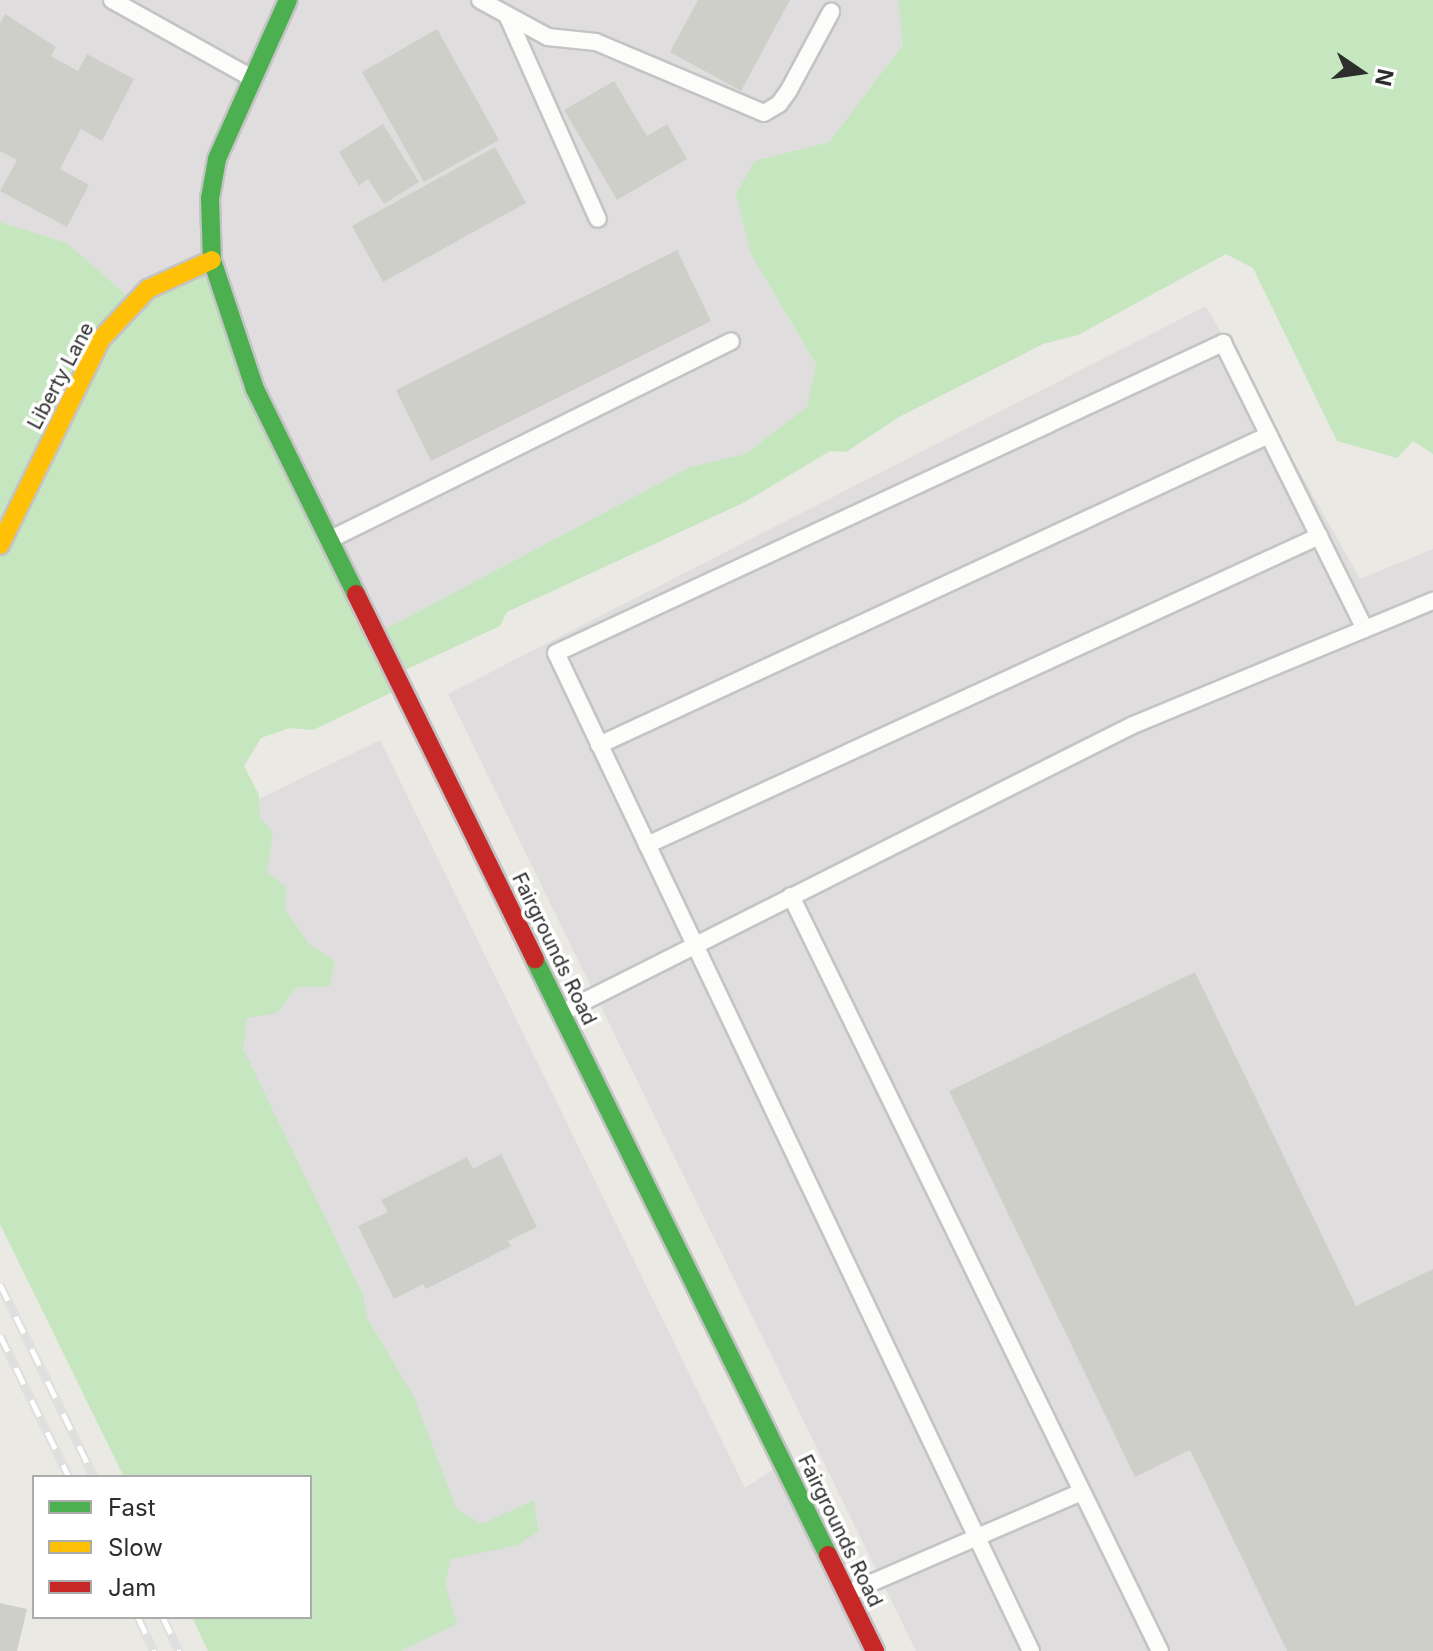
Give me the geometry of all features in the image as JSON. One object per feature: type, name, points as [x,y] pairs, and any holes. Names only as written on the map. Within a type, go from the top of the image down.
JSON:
[{"type":"street","points":[[212,260],[210,198],[217,159],[250,77],[288,0]]},
{"type":"street","name":"Fairgrounds Road","points":[[212,260],[255,389],[875,1651]]},
{"type":"street","name":"Liberty Lane","points":[[0,545],[101,339],[148,289],[212,260]]},
{"type":"lane","points":[[112,0],[250,77]]},
{"type":"lane","points":[[480,0],[548,37],[596,42],[764,113],[779,104],[789,90],[831,12]]},
{"type":"lane","points":[[507,15],[598,219]]},
{"type":"lane","points":[[329,540],[731,341]]},
{"type":"lane","points":[[1031,1651],[556,653],[1223,343],[1365,629]]},
{"type":"lane","points":[[599,745],[1269,435]]},
{"type":"lane","points":[[647,845],[1319,536]]},
{"type":"lane","points":[[561,1013],[1133,725],[1433,601]]},
{"type":"lane","points":[[791,896],[1160,1651]]},
{"type":"lane","points":[[846,1594],[1081,1492]]},
{"type":"shaded area","points":[[0,0],[898,0],[903,45],[829,142],[754,161],[751,254],[816,366],[807,407],[745,454],[690,467],[382,631],[132,300],[67,243],[0,222]]},
{"type":"shaded area","points":[[1206,306],[1360,579],[1433,549],[1433,1651],[916,1651],[448,694]]},
{"type":"shaded area","points":[[380,740],[745,1488],[781,1464],[877,1651],[239,1651],[460,1551],[140,857]]},
{"type":"green space","points":[[898,0],[1433,0],[1433,454],[1413,441],[1397,458],[1337,441],[1253,268],[1226,254],[1078,335],[1043,344],[899,417],[846,452],[830,451],[743,503],[507,612],[500,626],[405,670],[403,687],[313,730],[289,728],[261,738],[244,766],[259,795],[260,818],[273,832],[267,872],[286,887],[285,910],[309,944],[335,961],[329,987],[297,987],[277,1013],[247,1018],[243,1049],[363,1295],[367,1318],[414,1397],[457,1510],[482,1524],[534,1500],[538,1532],[518,1545],[451,1559],[445,1584],[457,1624],[400,1651],[208,1651],[193,1619],[312,1619],[312,1475],[123,1475],[0,1224],[0,222],[67,243],[132,300],[199,265],[382,631],[690,467],[745,454],[807,407],[816,365],[751,254],[736,195],[754,161],[829,142],[903,45]]},
{"type":"building","points":[[698,0],[790,0],[741,91],[670,52]]},
{"type":"building","points":[[5,14],[56,47],[51,56],[78,71],[87,54],[134,79],[102,141],[81,129],[60,169],[89,185],[67,227],[0,191],[17,160],[0,151],[0,23]]},
{"type":"building","points":[[437,29],[499,140],[424,182],[362,72]]},
{"type":"building","points":[[614,81],[647,136],[667,124],[687,159],[617,200],[564,110]]},
{"type":"building","points":[[383,124],[419,182],[384,204],[368,179],[359,186],[339,152]]},
{"type":"building","points":[[495,147],[526,203],[383,282],[352,226]]},
{"type":"building","points":[[677,250],[711,321],[431,461],[396,390]]},
{"type":"building","points":[[1195,972],[1356,1306],[1433,1269],[1433,1651],[1287,1651],[1190,1450],[1135,1477],[949,1091]]},
{"type":"building","points":[[501,1154],[537,1227],[508,1241],[511,1246],[426,1289],[423,1284],[394,1299],[358,1226],[388,1212],[381,1200],[467,1157],[473,1169]]},
{"type":"building","points":[[0,1603],[27,1609],[17,1651],[0,1651]]},
{"type":"railway","points":[[0,1284],[93,1475]]},
{"type":"railway","points":[[0,1335],[68,1475]]},
{"type":"railway","points":[[139,1619],[154,1651]]},
{"type":"railway","points":[[164,1619],[179,1651]]},
{"type":"traffic: fast","points":[[288,0],[217,159],[210,198],[212,260],[255,389],[356,594]]},
{"type":"traffic: fast","points":[[535,960],[828,1555]]},
{"type":"traffic: slow","points":[[0,545],[101,339],[148,289],[212,260]]},
{"type":"traffic: jam","points":[[356,594],[535,960]]},
{"type":"traffic: jam","points":[[828,1555],[875,1651]]}]
